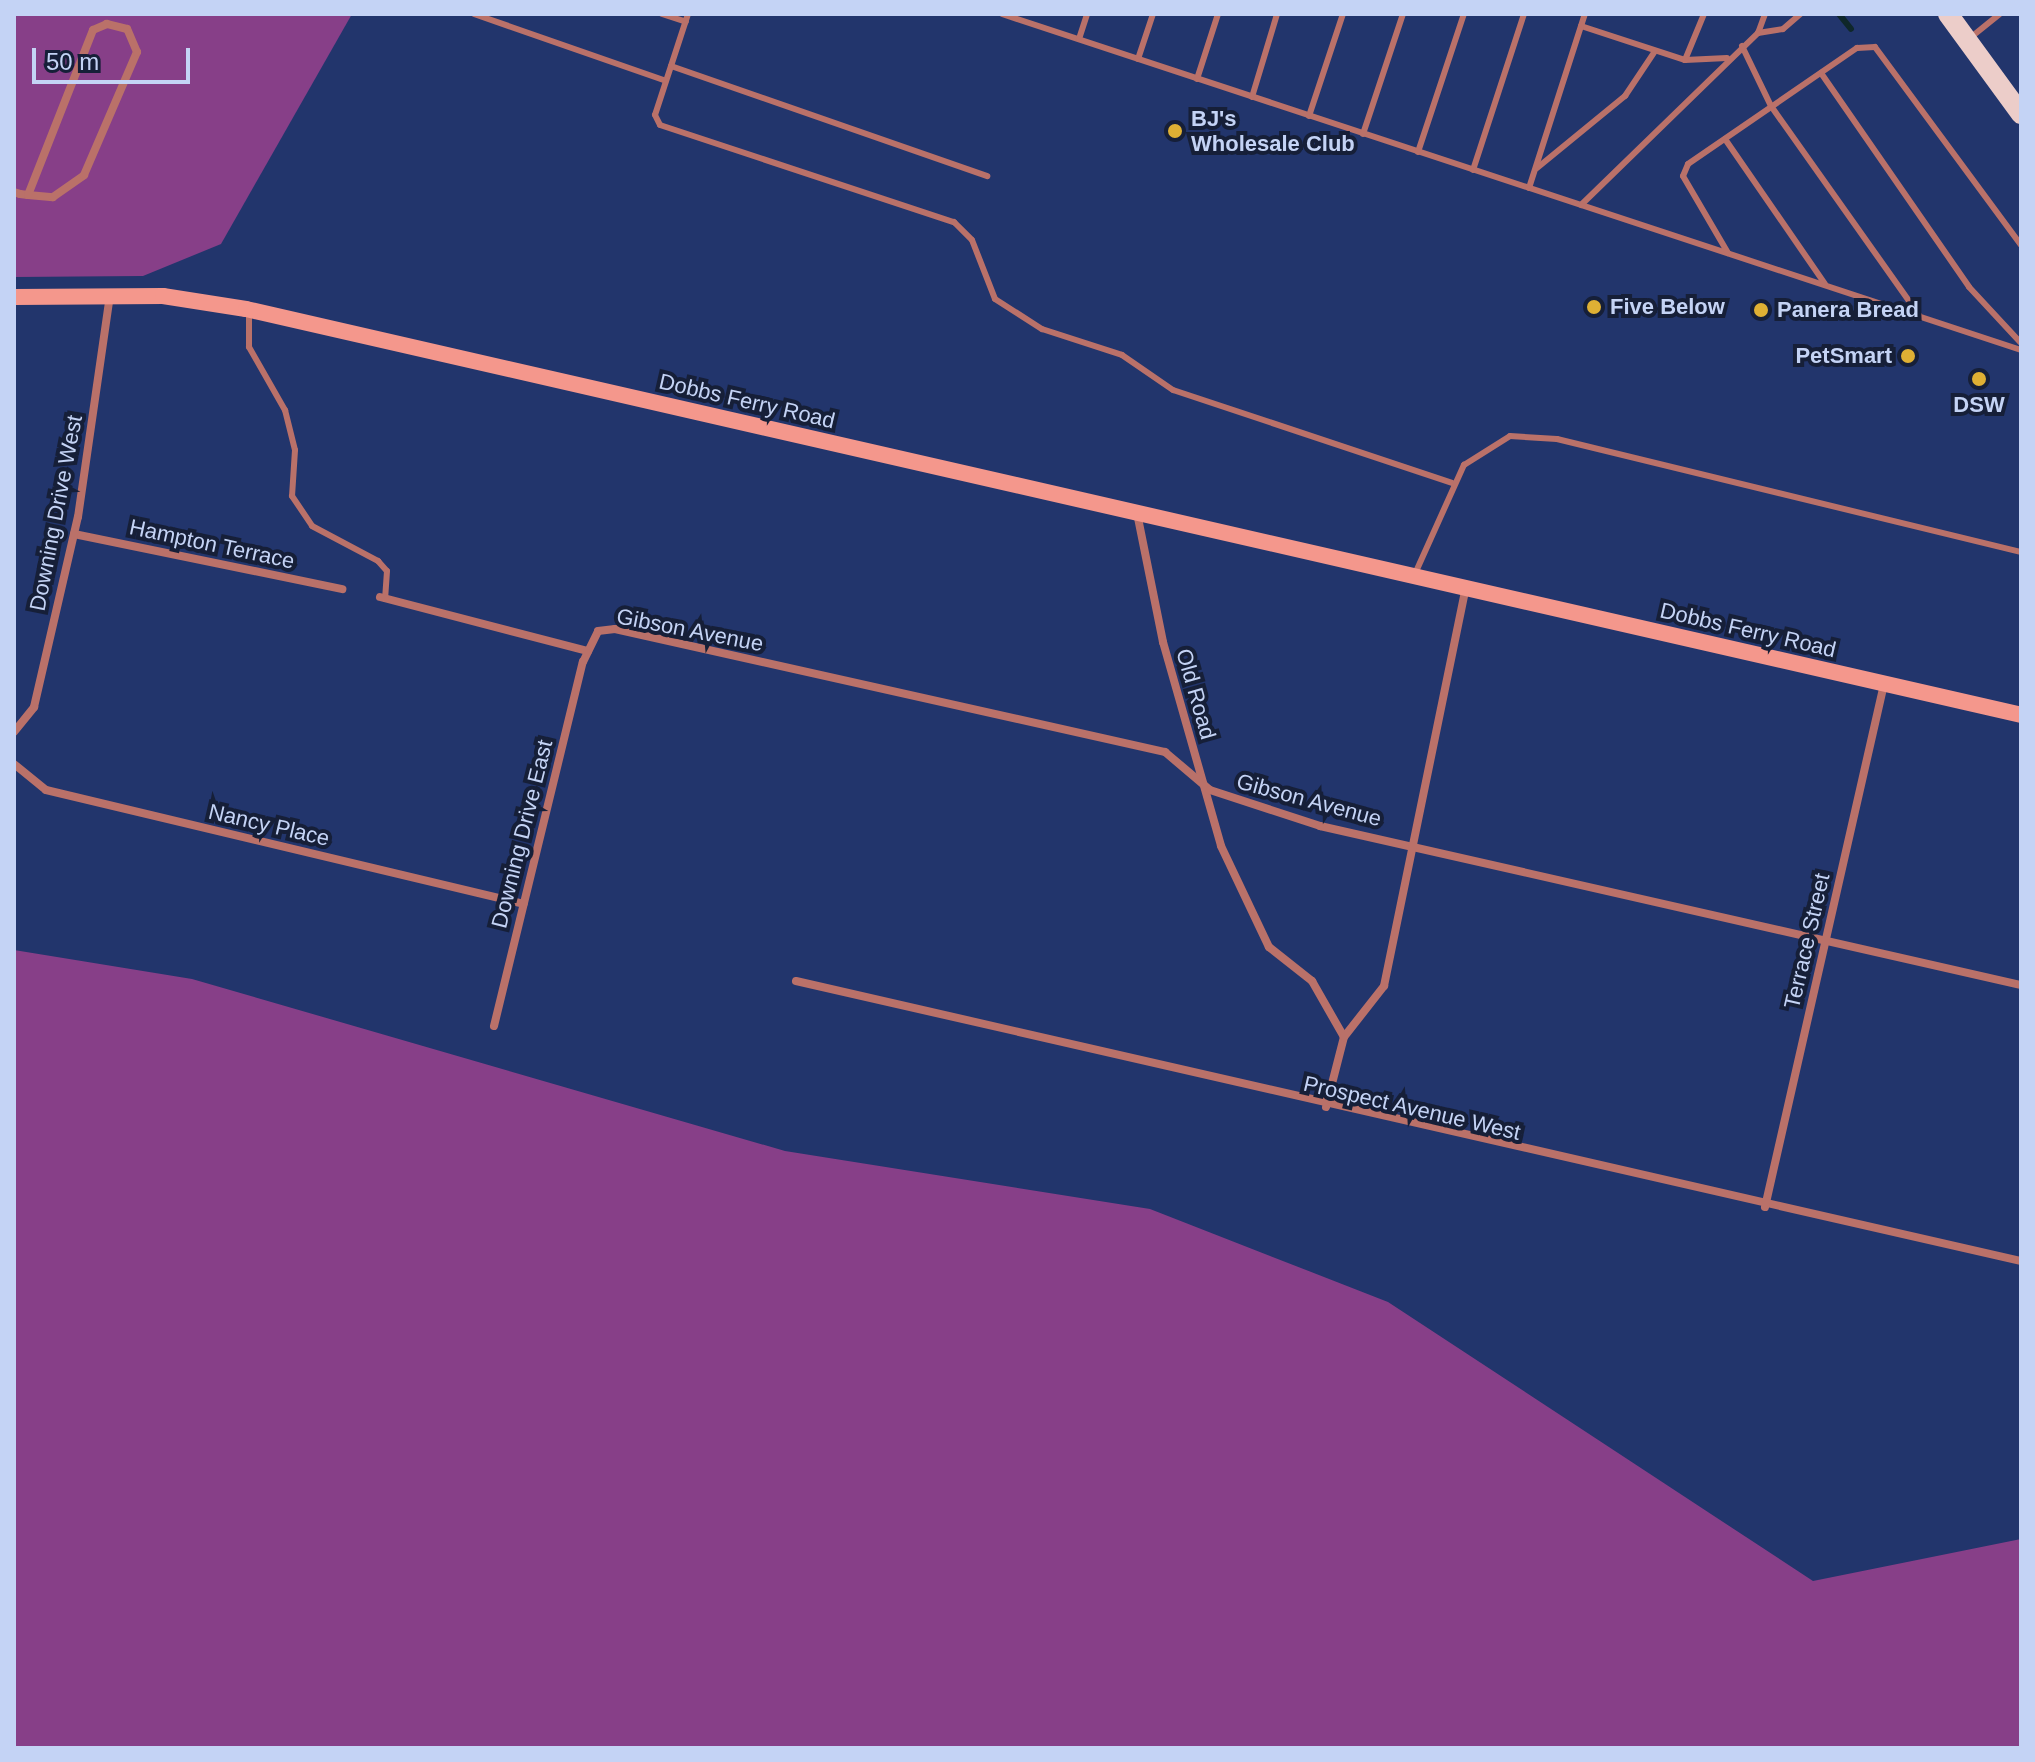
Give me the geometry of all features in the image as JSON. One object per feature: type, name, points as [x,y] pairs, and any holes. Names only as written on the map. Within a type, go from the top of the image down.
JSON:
[{"type":"main road","points":[[1948,14],[2021,114]]},
{"type":"main road","name":"Dobbs Ferry Road","points":[[14,297],[110,293],[249,310],[2021,715]]},
{"type":"street","points":[[14,192],[28,195],[53,197],[84,175],[137,52],[127,29],[107,24],[93,30],[28,195]]},
{"type":"street","name":"Downing Drive West","points":[[14,732],[34,707],[74,534],[110,293]]},
{"type":"street","name":"Old Road","points":[[1137,512],[1163,642],[1235,880],[1269,947],[1312,981],[1344,1037]]},
{"type":"street","name":"Hampton Terrace","points":[[74,534],[342,589]]},
{"type":"street","points":[[1326,1107],[1344,1037],[1384,986],[1466,588]]},
{"type":"street","points":[[383,598],[588,651]]},
{"type":"street","name":"Gibson Avenue","points":[[588,651],[598,631],[615,629],[1165,752],[1204,785],[1320,826],[2021,985]]},
{"type":"street","name":"Downing Drive East","points":[[494,1026],[588,651]]},
{"type":"street","name":"Terrace Street","points":[[1765,1207],[1884,684]]},
{"type":"street","name":"Nancy Place","points":[[14,764],[46,790],[524,904]]},
{"type":"street","name":"Prospect Avenue West","points":[[796,981],[1326,1107],[1765,1207],[2021,1261]]},
{"type":"lane","points":[[474,14],[666,81]]},
{"type":"lane","points":[[662,14],[687,18],[655,115],[660,125],[954,222],[972,240],[995,299],[1042,329],[1122,355],[1173,390],[1452,483]]},
{"type":"lane","points":[[1002,14],[2021,350]]},
{"type":"lane","points":[[1027,22],[1030,14]]},
{"type":"lane","points":[[1079,39],[1087,14]]},
{"type":"lane","points":[[1138,59],[1153,14]]},
{"type":"lane","points":[[1197,79],[1218,14]]},
{"type":"lane","points":[[1252,97],[1277,14]]},
{"type":"lane","points":[[1309,116],[1343,14]]},
{"type":"lane","points":[[1363,134],[1403,14]]},
{"type":"lane","points":[[1418,152],[1464,14]]},
{"type":"lane","points":[[1473,170],[1524,14]]},
{"type":"lane","points":[[1529,188],[1585,14]]},
{"type":"lane","points":[[1685,60],[1704,14]]},
{"type":"lane","points":[[1758,33],[1765,14]]},
{"type":"lane","points":[[1581,205],[1727,58],[1758,33],[1783,29],[1800,14]]},
{"type":"lane","points":[[1967,40],[2000,14]]},
{"type":"lane","points":[[1581,26],[1685,60],[1727,58]]},
{"type":"lane","points":[[1742,46],[1771,106],[1919,315]]},
{"type":"lane","points":[[1728,253],[1683,176],[1725,139],[1857,48],[1875,47],[2021,245]]},
{"type":"lane","points":[[1537,169],[1625,96],[1655,51]]},
{"type":"lane","points":[[671,66],[987,176]]},
{"type":"lane","points":[[1821,73],[1969,287],[2021,343]]},
{"type":"lane","points":[[1725,139],[1826,285]]},
{"type":"lane","points":[[249,310],[249,347],[285,410],[295,450],[292,496],[312,526],[378,561],[387,571],[383,598]]},
{"type":"lane","points":[[1414,576],[1452,483],[1481,448],[1510,436],[1557,439],[2021,552]]},
{"type":"shaded area","points":[[14,14],[352,14],[221,244],[143,276],[14,277]]},
{"type":"shaded area","points":[[14,950],[192,979],[785,1151],[1150,1209],[1388,1302],[1813,1581],[2021,1539],[2021,1748],[14,1748]]},
{"type":"waterway","points":[[1839,14],[1851,29]]},
{"type":"place","name":"BJ's Wholesale Club","points":[[1175,131]]},
{"type":"place","name":"Five Below","points":[[1594,307]]},
{"type":"place","name":"Panera Bread","points":[[1761,310]]},
{"type":"place","name":"PetSmart","points":[[1908,356]]},
{"type":"place","name":"DSW","points":[[1979,379]]}]
